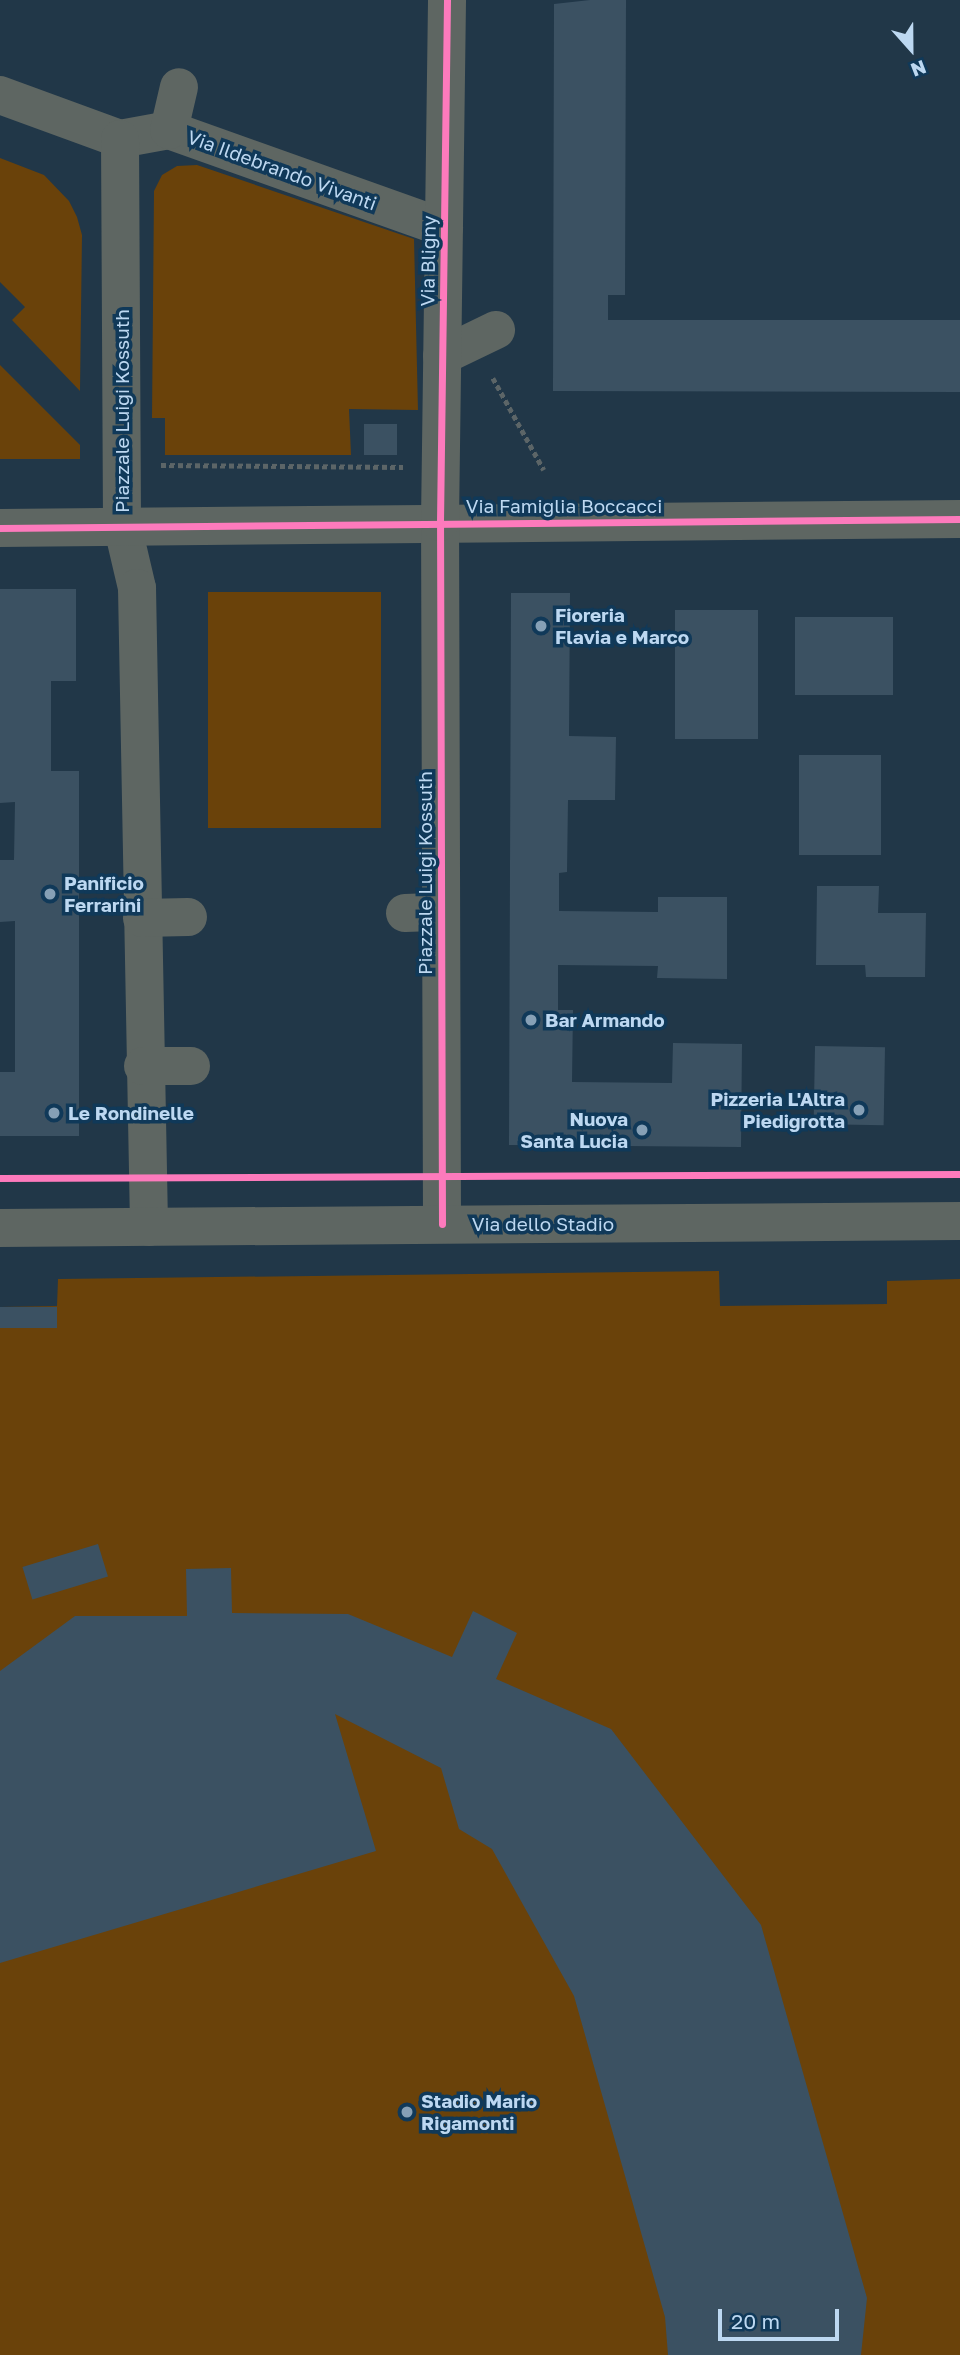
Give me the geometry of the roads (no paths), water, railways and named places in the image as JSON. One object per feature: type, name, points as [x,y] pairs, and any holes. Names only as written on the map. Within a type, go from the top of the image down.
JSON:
[{"type":"street","name":"Via Bligny","points":[[440,522],[447,0]]},
{"type":"street","points":[[446,42],[478,64]]},
{"type":"street","points":[[169,130],[179,88]]},
{"type":"street","points":[[0,95],[120,139]]},
{"type":"street","name":"Via Ildebrando Vivanti","points":[[120,139],[169,130],[444,228]]},
{"type":"street","name":"Piazzale Luigi Kossuth","points":[[120,139],[122,524],[137,588],[143,1066],[149,1227]]},
{"type":"street","points":[[442,356],[496,330]]},
{"type":"street","name":"Via Famiglia Boccacci","points":[[0,528],[122,524],[960,519]]},
{"type":"street","name":"Piazzale Luigi Kossuth","points":[[440,522],[423,912],[424,1054],[442,1224]]},
{"type":"street","points":[[142,918],[188,917]]},
{"type":"street","points":[[143,1066],[191,1066]]},
{"type":"street","name":"Via dello Stadio","points":[[0,1228],[960,1221]]},
{"type":"place","name":"Fioreria Flavia e Marco","points":[[541,626]]},
{"type":"place","name":"Panificio Ferrarini","points":[[50,894]]},
{"type":"place","name":"Bar Armando","points":[[531,1020]]},
{"type":"place","name":"Pizzeria L'Altra Piedigrotta","points":[[859,1110]]},
{"type":"place","name":"Le Rondinelle","points":[[54,1113]]},
{"type":"place","name":"Nuova Santa Lucia","points":[[642,1130]]},
{"type":"place","name":"Stadio Mario Rigamonti","points":[[407,2112]]}]
